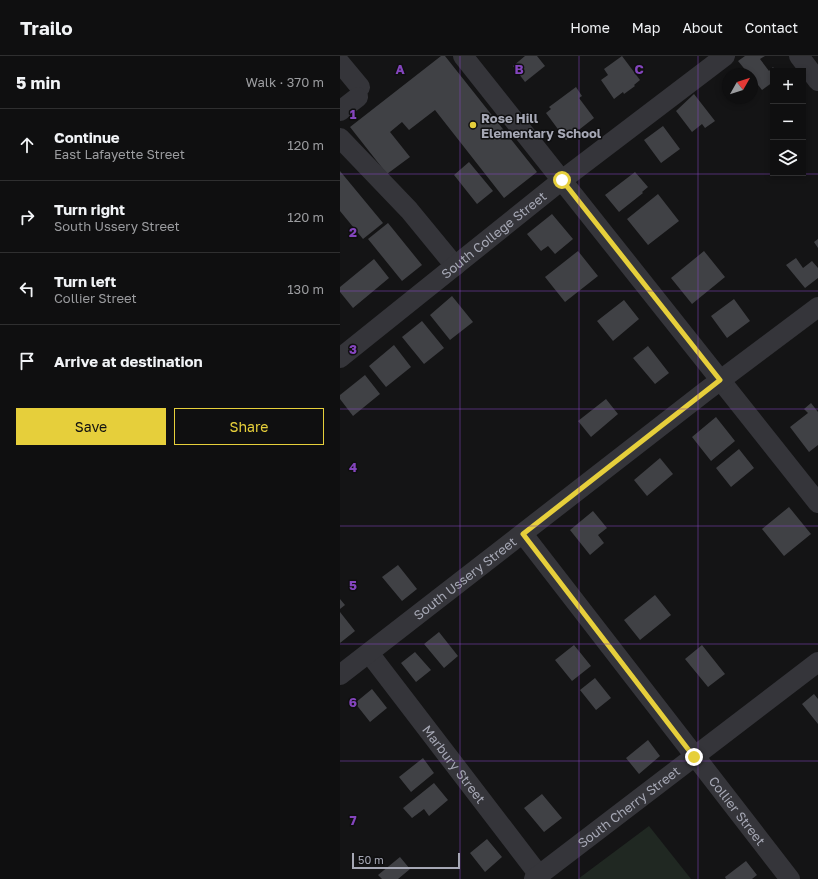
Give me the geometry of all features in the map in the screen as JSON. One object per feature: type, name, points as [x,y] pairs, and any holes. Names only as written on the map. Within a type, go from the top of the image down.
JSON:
[{"type":"street","points":[[463,56],[818,503]]},
{"type":"street","name":"South College Street","points":[[340,358],[562,180],[725,56]]},
{"type":"street","points":[[799,56],[818,81]]},
{"type":"street","points":[[340,63],[359,92],[340,111]]},
{"type":"street","points":[[340,138],[409,210],[455,266]]},
{"type":"street","name":"South Ussery Street","points":[[340,675],[720,380],[818,307]]},
{"type":"street","name":"Collier Street","points":[[523,534],[694,757],[790,879]]},
{"type":"street","name":"Marbury Street","points":[[369,653],[536,877]]},
{"type":"street","name":"South Cherry Street","points":[[536,877],[818,662]]},
{"type":"shaded area","points":[[649,826],[691,879],[578,879]]},
{"type":"building","name":"Rose Hill Elementary School","points":[[441,56],[445,56],[537,172],[504,198],[435,110],[409,130],[402,122],[390,132],[410,157],[387,174],[350,127]]},
{"type":"building","points":[[525,56],[537,56],[545,66],[525,82],[513,66]]},
{"type":"building","points":[[622,56],[640,80],[634,85],[635,86],[624,94],[623,92],[614,99],[601,80],[608,75],[604,69]]},
{"type":"building","points":[[745,56],[765,56],[760,59],[769,71],[770,70],[770,84],[762,90],[758,85],[758,68],[744,68],[738,61]]},
{"type":"building","points":[[576,87],[582,96],[579,98],[594,118],[566,140],[546,113],[551,109],[549,107]]},
{"type":"building","points":[[694,94],[715,121],[705,128],[702,124],[692,132],[676,111]]},
{"type":"building","points":[[663,126],[680,149],[661,163],[644,140]]},
{"type":"building","points":[[469,162],[493,191],[477,204],[454,175]]},
{"type":"building","points":[[340,171],[383,223],[363,239],[340,211]]},
{"type":"building","points":[[635,172],[648,187],[642,192],[643,193],[619,212],[605,195]]},
{"type":"building","points":[[658,194],[679,221],[648,245],[627,219]]},
{"type":"building","points":[[552,214],[573,239],[555,254],[548,246],[541,251],[527,234]]},
{"type":"building","points":[[388,223],[422,265],[402,281],[368,239]]},
{"type":"building","points":[[818,239],[818,248],[814,242]]},
{"type":"building","points":[[578,251],[598,276],[565,302],[545,277]]},
{"type":"building","points":[[704,251],[725,277],[692,304],[671,278]]},
{"type":"building","points":[[796,258],[803,268],[812,261],[818,268],[818,278],[805,288],[786,265]]},
{"type":"building","points":[[374,259],[389,278],[353,308],[340,292],[340,287]]},
{"type":"building","points":[[452,296],[473,322],[450,340],[430,315]]},
{"type":"building","points":[[734,299],[750,321],[727,338],[711,316]]},
{"type":"building","points":[[624,300],[639,319],[613,341],[597,321]]},
{"type":"building","points":[[422,321],[444,348],[424,364],[402,337]]},
{"type":"building","points":[[394,345],[411,367],[386,387],[369,366]]},
{"type":"building","points":[[648,346],[669,373],[655,384],[633,358]]},
{"type":"building","points":[[365,375],[380,394],[353,416],[340,399],[340,395]]},
{"type":"building","points":[[606,399],[618,414],[591,437],[578,421]]},
{"type":"building","points":[[811,403],[818,412],[818,445],[809,452],[790,427],[808,413],[804,409]]},
{"type":"building","points":[[716,417],[735,441],[711,461],[692,437]]},
{"type":"building","points":[[739,449],[754,468],[731,487],[716,468]]},
{"type":"building","points":[[660,458],[673,474],[647,496],[634,480]]},
{"type":"building","points":[[789,507],[811,534],[784,556],[762,529]]},
{"type":"building","points":[[593,511],[607,528],[598,535],[604,543],[590,555],[570,530]]},
{"type":"building","points":[[398,565],[417,589],[402,601],[382,577]]},
{"type":"building","points":[[655,595],[671,615],[640,640],[624,620]]},
{"type":"building","points":[[340,599],[345,605],[340,609]]},
{"type":"building","points":[[340,612],[355,631],[340,643]]},
{"type":"building","points":[[439,632],[458,656],[444,668],[424,644]]},
{"type":"building","points":[[574,645],[591,666],[572,681],[555,660]]},
{"type":"building","points":[[702,645],[725,674],[708,687],[685,659]]},
{"type":"building","points":[[415,652],[431,670],[416,682],[401,663]]},
{"type":"building","points":[[595,678],[611,698],[596,710],[580,690]]},
{"type":"building","points":[[372,689],[387,708],[370,722],[355,703]]},
{"type":"building","points":[[814,694],[818,699],[818,724],[802,704]]},
{"type":"building","points":[[648,740],[660,756],[639,774],[626,758]]},
{"type":"building","points":[[423,758],[434,773],[411,792],[399,777]]},
{"type":"building","points":[[434,783],[448,800],[429,816],[424,809],[412,818],[403,808]]},
{"type":"building","points":[[542,794],[562,818],[544,832],[524,808]]},
{"type":"building","points":[[487,839],[502,857],[485,872],[470,853]]},
{"type":"building","points":[[400,857],[410,869],[398,879],[382,879],[378,875]]},
{"type":"building","points":[[746,861],[757,875],[752,879],[726,879],[725,877]]},
{"type":"place","name":"Rose Hill Elementary School","points":[[473,125]]},
{"type":"route","points":[[562,180],[720,380],[523,534],[694,757]]}]
